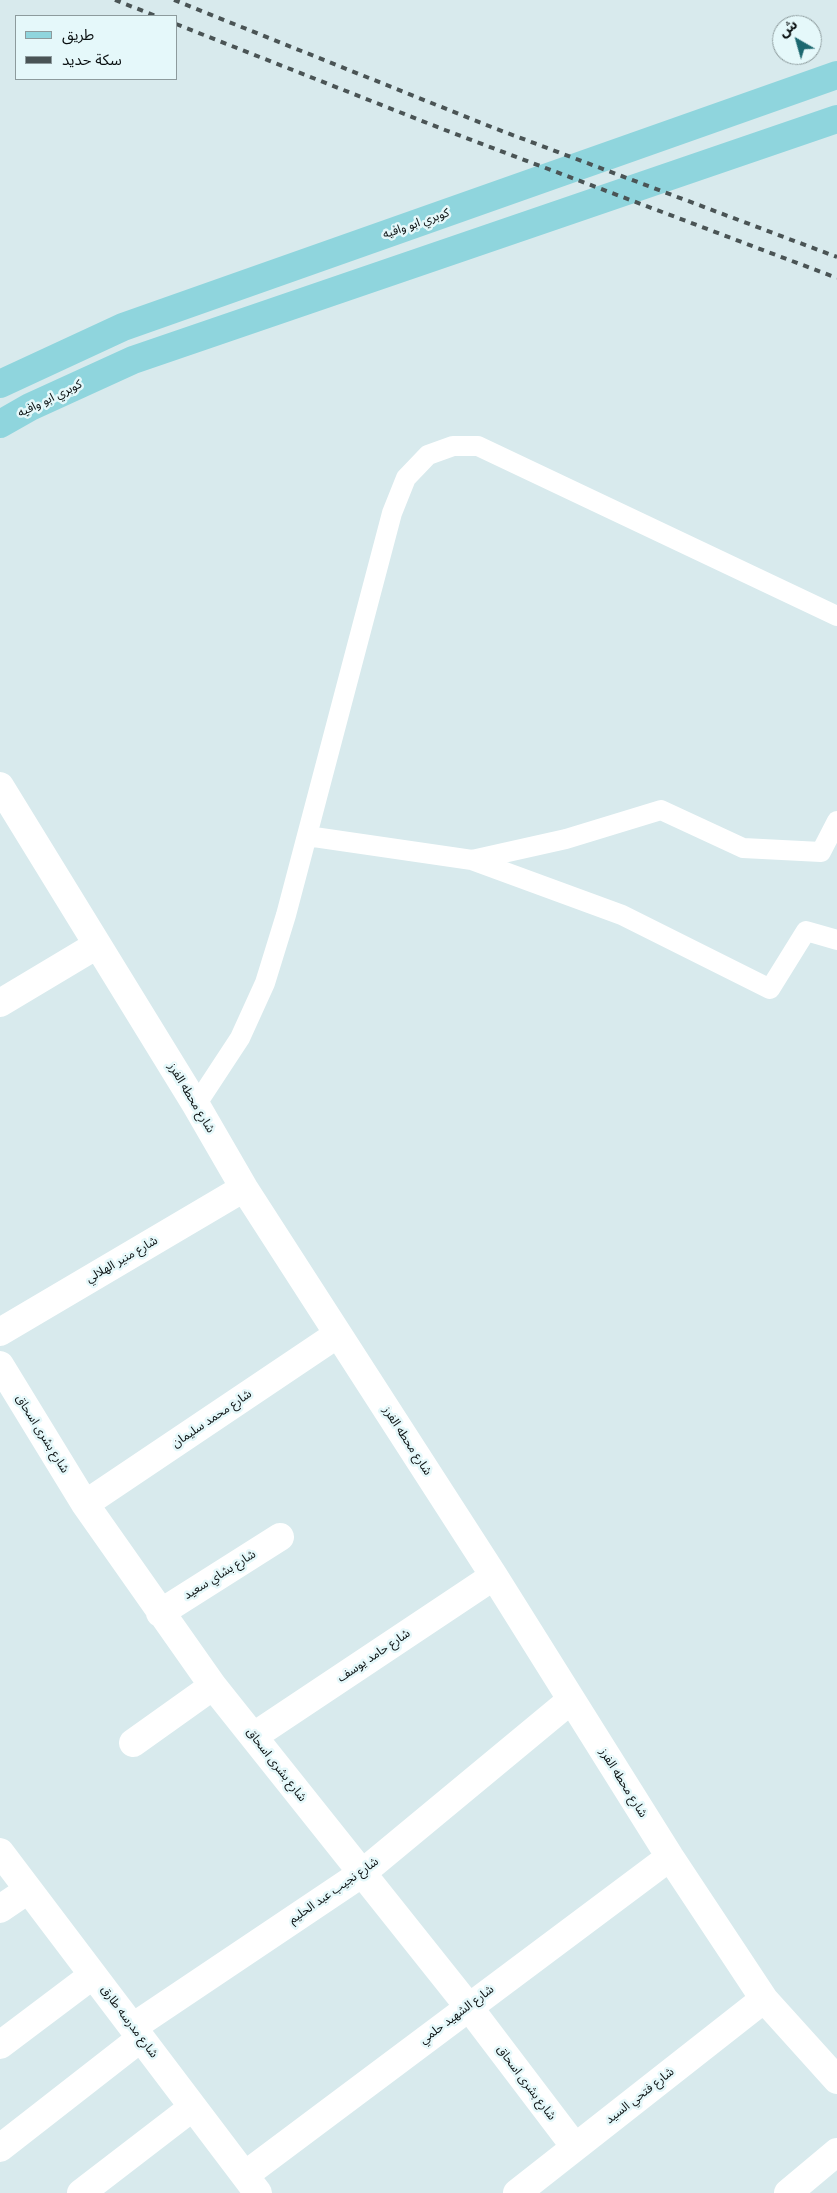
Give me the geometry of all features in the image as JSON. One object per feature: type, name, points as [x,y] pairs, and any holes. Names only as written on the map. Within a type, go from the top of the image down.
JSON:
[{"type":"main road","name":"كوبري ابو وافيه","points":[[0,384],[123,327],[837,76]]},
{"type":"main road","name":"كوبري ابو وافيه","points":[[0,424],[30,407],[133,360],[837,119]]},
{"type":"street","name":"شارع محطه الفرز","points":[[0,786],[196,1105],[244,1188],[494,1576],[670,1857],[764,1999],[837,2080]]},
{"type":"street","points":[[0,1003],[97,945]]},
{"type":"street","name":"شارع منير الهلالي","points":[[0,1332],[244,1188]]},
{"type":"street","name":"شارع محمد سليمان","points":[[85,1504],[338,1334]]},
{"type":"street","name":"شارع بشرى اسحاق","points":[[0,1365],[85,1504],[212,1686],[254,1736],[361,1874],[468,2006],[575,2147]]},
{"type":"street","name":"شارع بشاي سعيد","points":[[160,1613],[280,1537]]},
{"type":"street","name":"شارع حامد يوسف","points":[[254,1736],[494,1576]]},
{"type":"street","points":[[133,1743],[212,1686]]},
{"type":"street","name":"شارع نجيب عبد الحليم","points":[[0,2148],[137,2033],[361,1874],[571,1700]]},
{"type":"street","name":"شارع مدرسه طارق","points":[[0,1852],[193,2107],[249,2186]]},
{"type":"street","name":"شارع الشهيد حلمي","points":[[249,2186],[468,2006],[670,1857]]},
{"type":"street","points":[[0,1909],[28,1890]]},
{"type":"street","points":[[0,2045],[93,1975]]},
{"type":"street","name":"شارع فتحي السيد","points":[[517,2193],[764,1999]]},
{"type":"street","points":[[81,2193],[193,2107]]},
{"type":"street","points":[[788,2193],[837,2152]]},
{"type":"lane","points":[[196,1105],[240,1038],[265,983],[286,915],[392,512],[406,478],[428,455],[454,446],[478,446],[837,616]]},
{"type":"lane","points":[[472,860],[566,839],[661,810],[743,848],[821,852],[837,821]]},
{"type":"lane","points":[[307,836],[472,860],[622,915],[770,990],[806,931],[837,940]]},
{"type":"railway","points":[[115,0],[153,15]]},
{"type":"railway","points":[[174,0],[494,128],[837,257]]},
{"type":"railway","points":[[178,25],[445,130],[837,278]]}]
